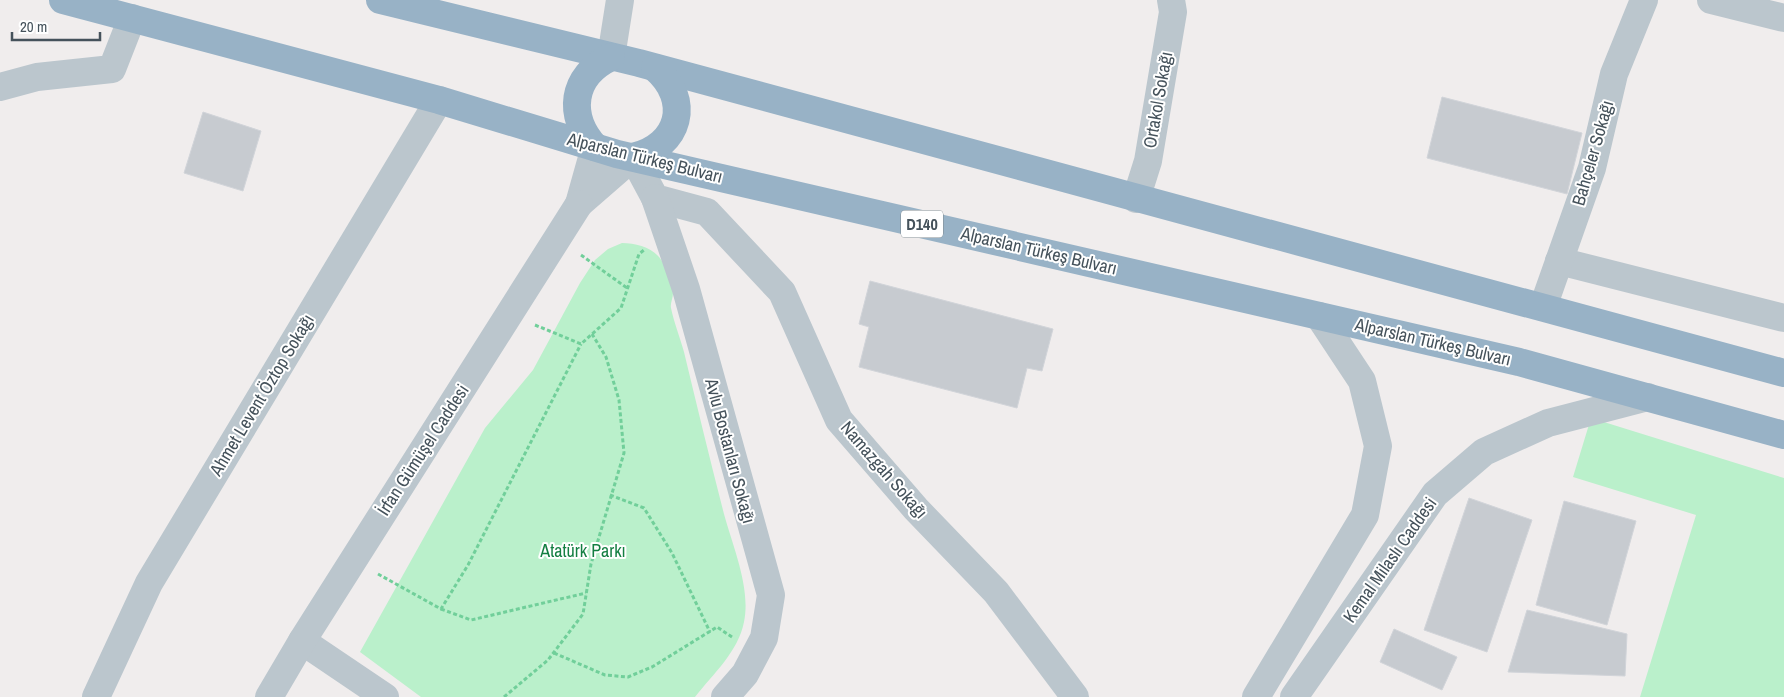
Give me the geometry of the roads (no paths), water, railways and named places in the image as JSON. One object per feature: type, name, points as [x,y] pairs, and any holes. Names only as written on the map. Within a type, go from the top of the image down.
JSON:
[{"type":"highway","name":"Alparslan Türkeş Bulvarı","points":[[63,0],[439,100],[633,157],[1519,362],[1784,435]]},
{"type":"highway","points":[[380,0],[655,68],[1784,373]]},
{"type":"highway","points":[[595,147],[586,137],[580,126],[577,113],[577,99],[588,74],[595,67],[612,57]]},
{"type":"highway","points":[[633,157],[647,154],[659,146],[668,136],[675,123],[677,111],[676,98],[664,76],[655,68]]},
{"type":"street","points":[[612,57],[620,0]]},
{"type":"street","name":"Ortakol Sokağı","points":[[1136,199],[1148,161],[1173,12],[1171,0]]},
{"type":"street","name":"Bahçeler Sokağı","points":[[1542,307],[1592,168],[1614,74],[1644,0]]},
{"type":"street","points":[[1711,0],[1784,18]]},
{"type":"street","points":[[0,87],[38,77],[112,69],[132,18]]},
{"type":"street","name":"Ahmet Levent Öztop Sokağı","points":[[96,697],[149,583],[439,100]]},
{"type":"street","name":"İrfan Gümüşel Caddesi","points":[[269,697],[352,561],[579,204],[595,147]]},
{"type":"street","points":[[633,157],[655,198]]},
{"type":"street","name":"İrfan Gümüşel Caddesi","points":[[579,204],[633,157]]},
{"type":"street","name":"Avlu Bostanları Sokağı","points":[[655,198],[686,289],[771,595],[764,638],[745,674],[725,697]]},
{"type":"street","name":"Namazgah Sokağı","points":[[655,198],[707,212],[782,292],[839,420],[916,509],[996,592],[1075,697]]},
{"type":"street","points":[[1559,261],[1784,318]]},
{"type":"street","points":[[1256,697],[1365,515],[1378,446],[1362,381],[1319,316]]},
{"type":"street","name":"Kemal Milaslı Caddesi","points":[[1294,697],[1435,494],[1484,452],[1548,423],[1648,397]]},
{"type":"street","points":[[302,641],[385,697]]},
{"type":"park label","name":"Atatürk Parkı","points":[[583,551]]}]
